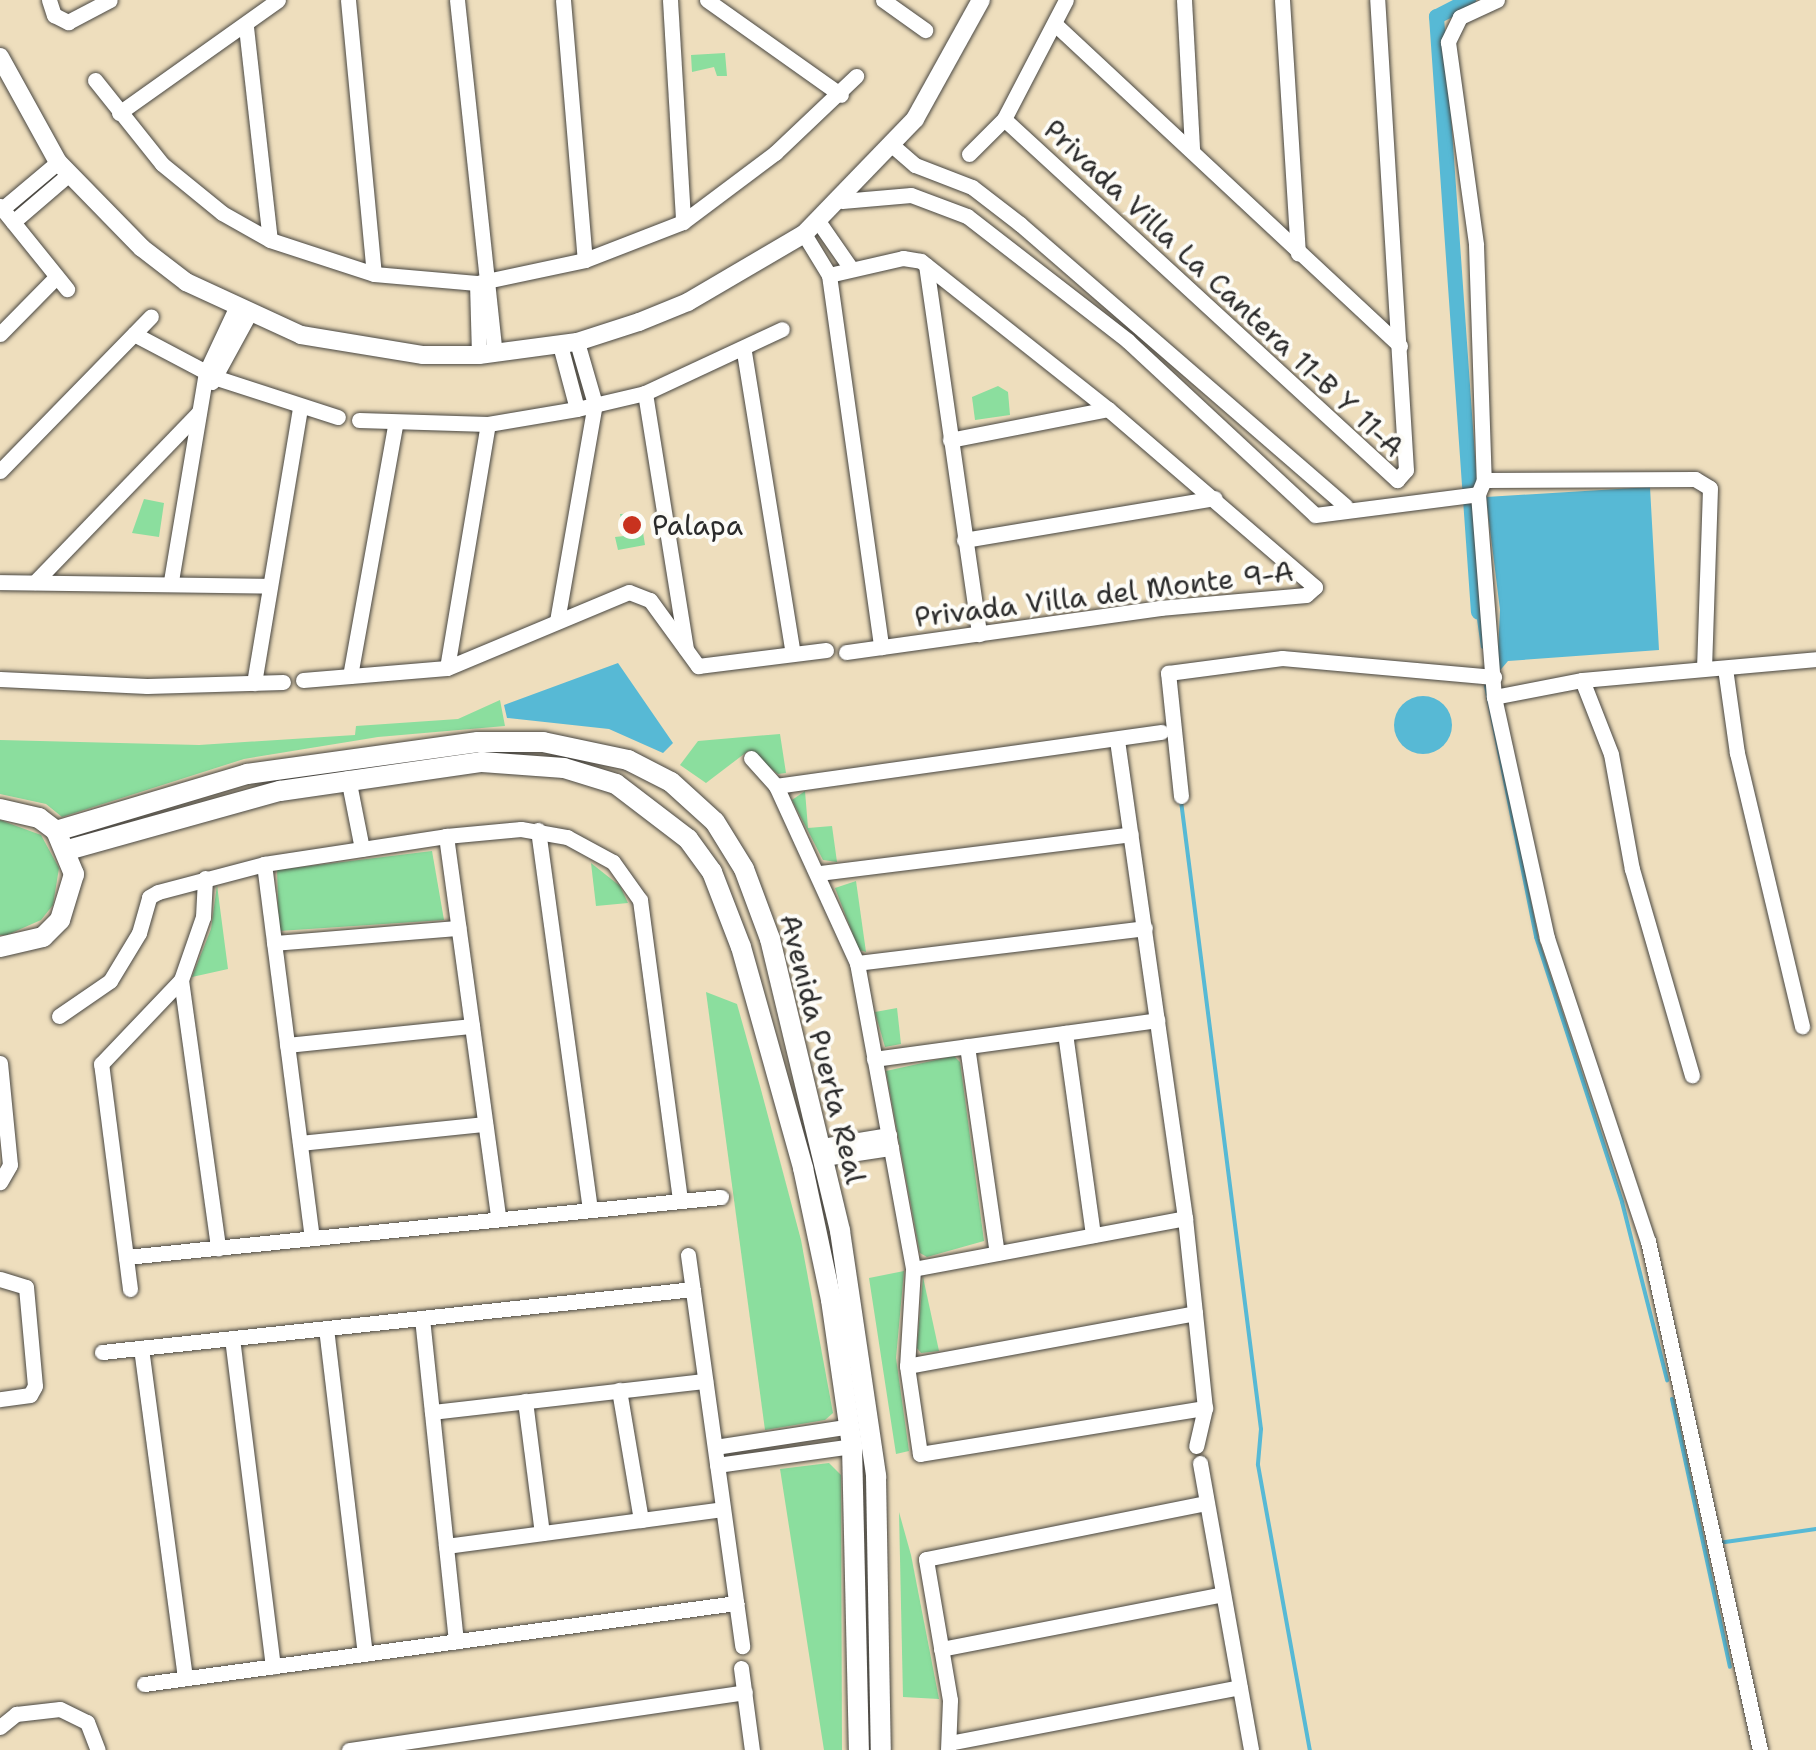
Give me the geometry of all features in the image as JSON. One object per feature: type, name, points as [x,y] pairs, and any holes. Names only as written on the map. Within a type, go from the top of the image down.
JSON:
[{"type":"main road","name":"Avenida Puerta Real","points":[[56,831],[197,787],[305,762],[478,742],[574,746],[653,771],[701,808],[744,870],[770,939],[823,1152],[876,1476],[880,1750]]},
{"type":"main road","name":"Avenida Puerta Real","points":[[68,850],[196,810],[352,777],[527,762],[616,784],[688,839],[712,872],[741,947],[803,1168],[851,1436],[859,1750]]},
{"type":"main road","points":[[0,809],[39,818],[56,831],[68,850],[74,874],[60,920],[43,936],[0,948]]},
{"type":"main road","points":[[741,947],[770,939]]},
{"type":"street","points":[[49,0],[54,14],[68,22],[110,0]]},
{"type":"street","points":[[119,113],[246,27],[278,0]]},
{"type":"street","points":[[348,0],[374,274]]},
{"type":"street","points":[[457,0],[487,346]]},
{"type":"street","points":[[563,0],[585,260]]},
{"type":"street","points":[[670,0],[683,222]]},
{"type":"street","points":[[707,0],[840,95]]},
{"type":"street","points":[[883,0],[925,30]]},
{"type":"street","points":[[0,57],[56,174],[142,248],[237,321],[344,345],[571,351],[688,302],[817,234],[893,146],[958,50],[981,0]]},
{"type":"street","name":"Privada Villa La Cantera 11-B Y 11-A","points":[[969,154],[1004,119],[1057,26],[1066,0]]},
{"type":"street","points":[[1184,0],[1192,150]]},
{"type":"street","points":[[1282,0],[1298,253]]},
{"type":"street","name":"Privada Villa La Cantera 11-B Y 11-A","points":[[1004,119],[1397,480],[1406,470],[1377,0]]},
{"type":"street","points":[[1497,0],[1460,17],[1448,42],[1473,202],[1481,487],[1494,697],[1547,938],[1648,1242],[1760,1750]]},
{"type":"street","points":[[1057,26],[1400,346]]},
{"type":"street","points":[[246,27],[270,240]]},
{"type":"street","points":[[96,80],[162,164],[222,213],[270,240],[374,274],[483,282],[585,260],[683,222],[840,95],[856,76]]},
{"type":"street","points":[[893,146],[915,166],[978,192],[1345,506]]},
{"type":"street","points":[[0,334],[61,283],[1,208],[56,174]]},
{"type":"street","points":[[13,222],[56,174]]},
{"type":"street","points":[[842,201],[911,196],[967,216],[1166,376],[1315,514],[1345,506],[1481,487],[1695,478],[1710,488],[1704,668]]},
{"type":"street","points":[[817,234],[850,267]]},
{"type":"street","name":"Privada Villa del Monte 9-A","points":[[817,234],[829,275],[882,648]]},
{"type":"street","points":[[829,275],[850,267],[903,258],[926,265],[979,634]]},
{"type":"street","name":"Privada Villa del Monte 9-A","points":[[846,652],[1309,594],[1312,579],[1108,408],[926,265]]},
{"type":"street","points":[[0,471],[150,316]]},
{"type":"street","points":[[171,580],[198,413],[237,321]]},
{"type":"street","points":[[359,420],[395,425],[488,424],[577,408],[645,393],[744,352],[782,329]]},
{"type":"street","points":[[134,334],[209,380],[300,410],[338,418]]},
{"type":"street","points":[[557,621],[595,404],[571,351]]},
{"type":"street","points":[[571,351],[577,408]]},
{"type":"street","points":[[744,352],[793,653]]},
{"type":"street","points":[[1166,376],[1181,362]]},
{"type":"street","points":[[645,393],[687,653]]},
{"type":"street","points":[[950,440],[1108,408]]},
{"type":"street","points":[[254,683],[300,410]]},
{"type":"street","points":[[35,582],[198,413]]},
{"type":"street","points":[[447,668],[488,424]]},
{"type":"street","points":[[350,676],[395,425]]},
{"type":"street","points":[[964,540],[1214,498]]},
{"type":"street","points":[[0,582],[171,580],[270,586]]},
{"type":"street","points":[[303,680],[447,668],[557,621],[639,593],[698,666],[826,650]]},
{"type":"street","points":[[1181,796],[1168,672],[1282,658],[1368,661],[1494,677]]},
{"type":"street","points":[[1494,697],[1582,680],[1816,659]]},
{"type":"street","points":[[1725,668],[1736,753],[1802,1026]]},
{"type":"street","points":[[0,679],[283,682]]},
{"type":"street","points":[[1582,680],[1611,754],[1632,870],[1692,1075]]},
{"type":"street","points":[[776,786],[1161,732]]},
{"type":"street","points":[[1117,740],[1185,1218],[1205,1408],[1196,1446]]},
{"type":"street","points":[[750,758],[776,786],[820,873],[857,963],[914,1270],[907,1366],[918,1450],[926,1456],[1205,1408]]},
{"type":"street","points":[[352,777],[367,848]]},
{"type":"street","points":[[538,830],[590,1209]]},
{"type":"street","points":[[59,1016],[93,996],[124,963],[149,897],[264,864],[446,836],[538,830],[612,862],[640,900],[680,1199]]},
{"type":"street","points":[[820,873],[1131,834]]},
{"type":"street","points":[[446,836],[498,1218]]},
{"type":"street","points":[[264,864],[312,1238]]},
{"type":"street","points":[[130,1289],[101,1064],[181,980],[203,917],[206,878]]},
{"type":"street","points":[[274,943],[458,928]]},
{"type":"street","points":[[857,963],[1145,928]]},
{"type":"street","points":[[181,980],[218,1248]]},
{"type":"street","points":[[874,1059],[1157,1020]]},
{"type":"street","points":[[287,1045],[472,1026]]},
{"type":"street","points":[[1065,1032],[1093,1235]]},
{"type":"street","points":[[967,1046],[997,1254]]},
{"type":"street","points":[[0,1063],[10,1165],[0,1182]]},
{"type":"street","points":[[300,1143],[485,1124]]},
{"type":"street","points":[[823,1152],[890,1141]]},
{"type":"street","points":[[126,1257],[721,1197]]},
{"type":"street","points":[[914,1270],[1185,1218]]},
{"type":"street","points":[[688,1254],[742,1646]]},
{"type":"street","points":[[0,1279],[26,1287],[34,1386],[30,1395],[0,1399]]},
{"type":"street","points":[[102,1352],[693,1290]]},
{"type":"street","points":[[907,1366],[1195,1313]]},
{"type":"street","points":[[422,1318],[456,1641]]},
{"type":"street","points":[[326,1328],[366,1654]]},
{"type":"street","points":[[232,1338],[273,1666]]},
{"type":"street","points":[[140,1348],[185,1678]]},
{"type":"street","points":[[432,1412],[706,1381]]},
{"type":"street","points":[[620,1390],[641,1520]]},
{"type":"street","points":[[525,1401],[542,1533]]},
{"type":"street","points":[[715,1447],[816,1432],[851,1436]]},
{"type":"street","points":[[816,1432],[818,1450]]},
{"type":"street","points":[[717,1465],[818,1450],[851,1436]]},
{"type":"street","points":[[1200,1463],[1218,1596],[1251,1750]]},
{"type":"street","points":[[1206,1503],[929,1556],[948,1747],[1240,1687]]},
{"type":"street","points":[[446,1546],[723,1509]]},
{"type":"street","points":[[941,1650],[1218,1596]]},
{"type":"street","points":[[144,1684],[736,1603]]},
{"type":"street","points":[[742,1668],[752,1750]]},
{"type":"street","points":[[350,1750],[472,1742],[745,1692]]},
{"type":"street","points":[[0,1727],[16,1714],[60,1710],[87,1722],[98,1750]]},
{"type":"green space","points":[[725,53],[727,76],[717,76],[714,67],[692,72],[691,55]]},
{"type":"green space","points":[[998,386],[1008,392],[1010,415],[975,420],[972,397]]},
{"type":"green space","points":[[144,499],[164,503],[159,537],[132,533]]},
{"type":"green space","name":"Palapa","points":[[640,513],[645,545],[618,550],[615,537],[624,536],[620,514]]},
{"type":"green space","points":[[500,700],[505,726],[378,737],[244,759],[62,817],[46,804],[0,794],[0,740],[199,745],[355,735],[356,726],[458,719]]},
{"type":"green space","points":[[780,734],[786,773],[778,774],[748,751],[706,783],[680,765],[698,741]]},
{"type":"green space","points":[[805,791],[808,828],[832,826],[837,862],[823,860],[792,800]]},
{"type":"green space","points":[[0,820],[41,835],[59,868],[53,905],[41,920],[7,935],[0,935]]},
{"type":"green space","points":[[432,851],[444,920],[279,931],[277,870]]},
{"type":"green space","points":[[591,863],[620,886],[628,903],[596,906]]},
{"type":"green space","points":[[856,881],[866,952],[859,950],[835,888]]},
{"type":"green space","points":[[217,885],[228,969],[192,977],[211,929]]},
{"type":"green space","points":[[706,992],[737,1004],[760,1086],[801,1240],[833,1413],[825,1420],[765,1430]]},
{"type":"green space","points":[[897,1008],[901,1044],[885,1047],[875,1012]]},
{"type":"green space","points":[[954,1056],[960,1062],[984,1241],[927,1257],[920,1253],[886,1071]]},
{"type":"green space","points":[[904,1271],[896,1358],[909,1451],[896,1454],[869,1278]]},
{"type":"green space","points":[[923,1277],[939,1351],[921,1353],[917,1348]]},
{"type":"green space","points":[[829,1463],[841,1475],[842,1750],[824,1750],[780,1469]]},
{"type":"green space","points":[[899,1512],[911,1555],[939,1699],[903,1697]]},
{"type":"water","points":[[1650,487],[1659,650],[1508,661],[1497,674],[1500,610],[1486,497]]},
{"type":"water","points":[[618,663],[673,743],[663,753],[609,729],[507,718],[504,705]]},
{"type":"water","points":[[1423,696],[1443,705],[1452,725],[1443,745],[1423,754],[1403,745],[1394,725],[1403,705]]},
{"type":"waterway","points":[[1468,0],[1436,16],[1478,612]]},
{"type":"waterway","points":[[1478,612],[1483,647]]},
{"type":"waterway","points":[[1486,686],[1536,937],[1622,1202],[1667,1380]]},
{"type":"waterway","points":[[1181,801],[1261,1429],[1258,1465],[1310,1750]]},
{"type":"waterway","points":[[1672,1399],[1730,1667]]},
{"type":"waterway","points":[[1718,1543],[1816,1529]]},
{"type":"place","name":"Palapa","points":[[632,525]]}]
